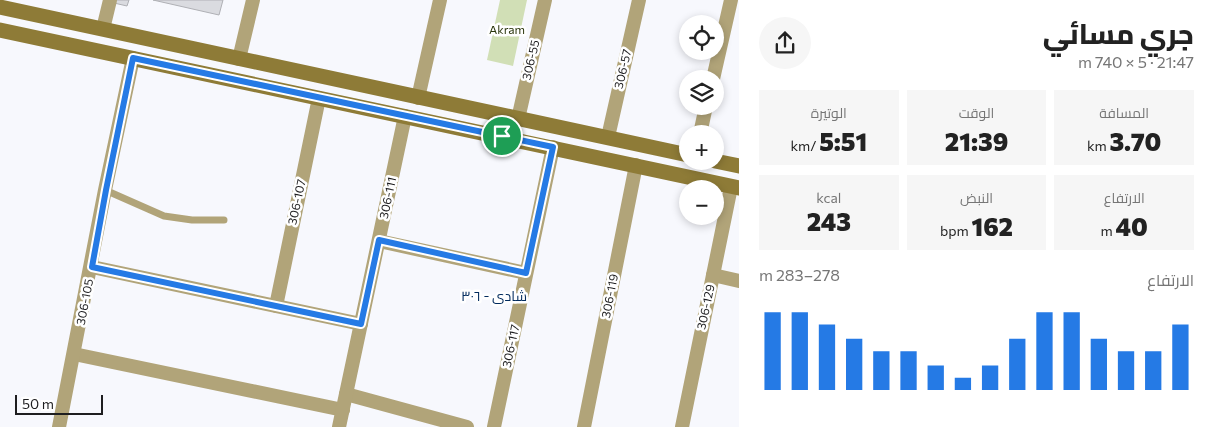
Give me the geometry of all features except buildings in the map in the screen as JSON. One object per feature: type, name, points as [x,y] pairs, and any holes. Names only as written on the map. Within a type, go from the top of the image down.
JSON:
[{"type":"street","points":[[103,29],[110,0]]},
{"type":"street","points":[[239,59],[253,0]]},
{"type":"street","points":[[418,98],[440,0]]},
{"type":"street","name":"306-55","points":[[512,118],[545,0]]},
{"type":"street","name":"306-57","points":[[608,137],[639,0]]},
{"type":"street","points":[[715,70],[731,0]]},
{"type":"street","points":[[0,7],[679,153]]},
{"type":"street","points":[[0,30],[735,187]]},
{"type":"street","name":"306-105","points":[[59,427],[133,58]]},
{"type":"street","name":"306-107","points":[[276,306],[319,98]]},
{"type":"street","name":"306-111","points":[[339,427],[405,116]]},
{"type":"street","points":[[502,136],[512,118]]},
{"type":"street","name":"306-117","points":[[494,427],[553,147]]},
{"type":"street","points":[[724,163],[739,166]]},
{"type":"street","name":"306-119","points":[[584,427],[636,165]]},
{"type":"street","name":"306-129","points":[[682,427],[713,276],[735,187]]},
{"type":"street","points":[[379,240],[526,273]]},
{"type":"street","points":[[92,267],[361,324]]},
{"type":"street","points":[[713,276],[739,281]]},
{"type":"street","points":[[74,354],[343,410]]},
{"type":"street","points":[[346,394],[436,423],[467,427]]},
{"type":"lane","points":[[106,190],[164,216],[192,220],[224,220]]},
{"type":"green space","name":"Akram","points":[[500,0],[527,0],[513,66],[487,60]]},
{"type":"district","name":"شادی - ٣٠٦","points":[[494,296]]},
{"type":"route","points":[[133,58],[502,136],[553,147],[526,273],[379,240],[361,324],[92,267],[133,58]]}]
